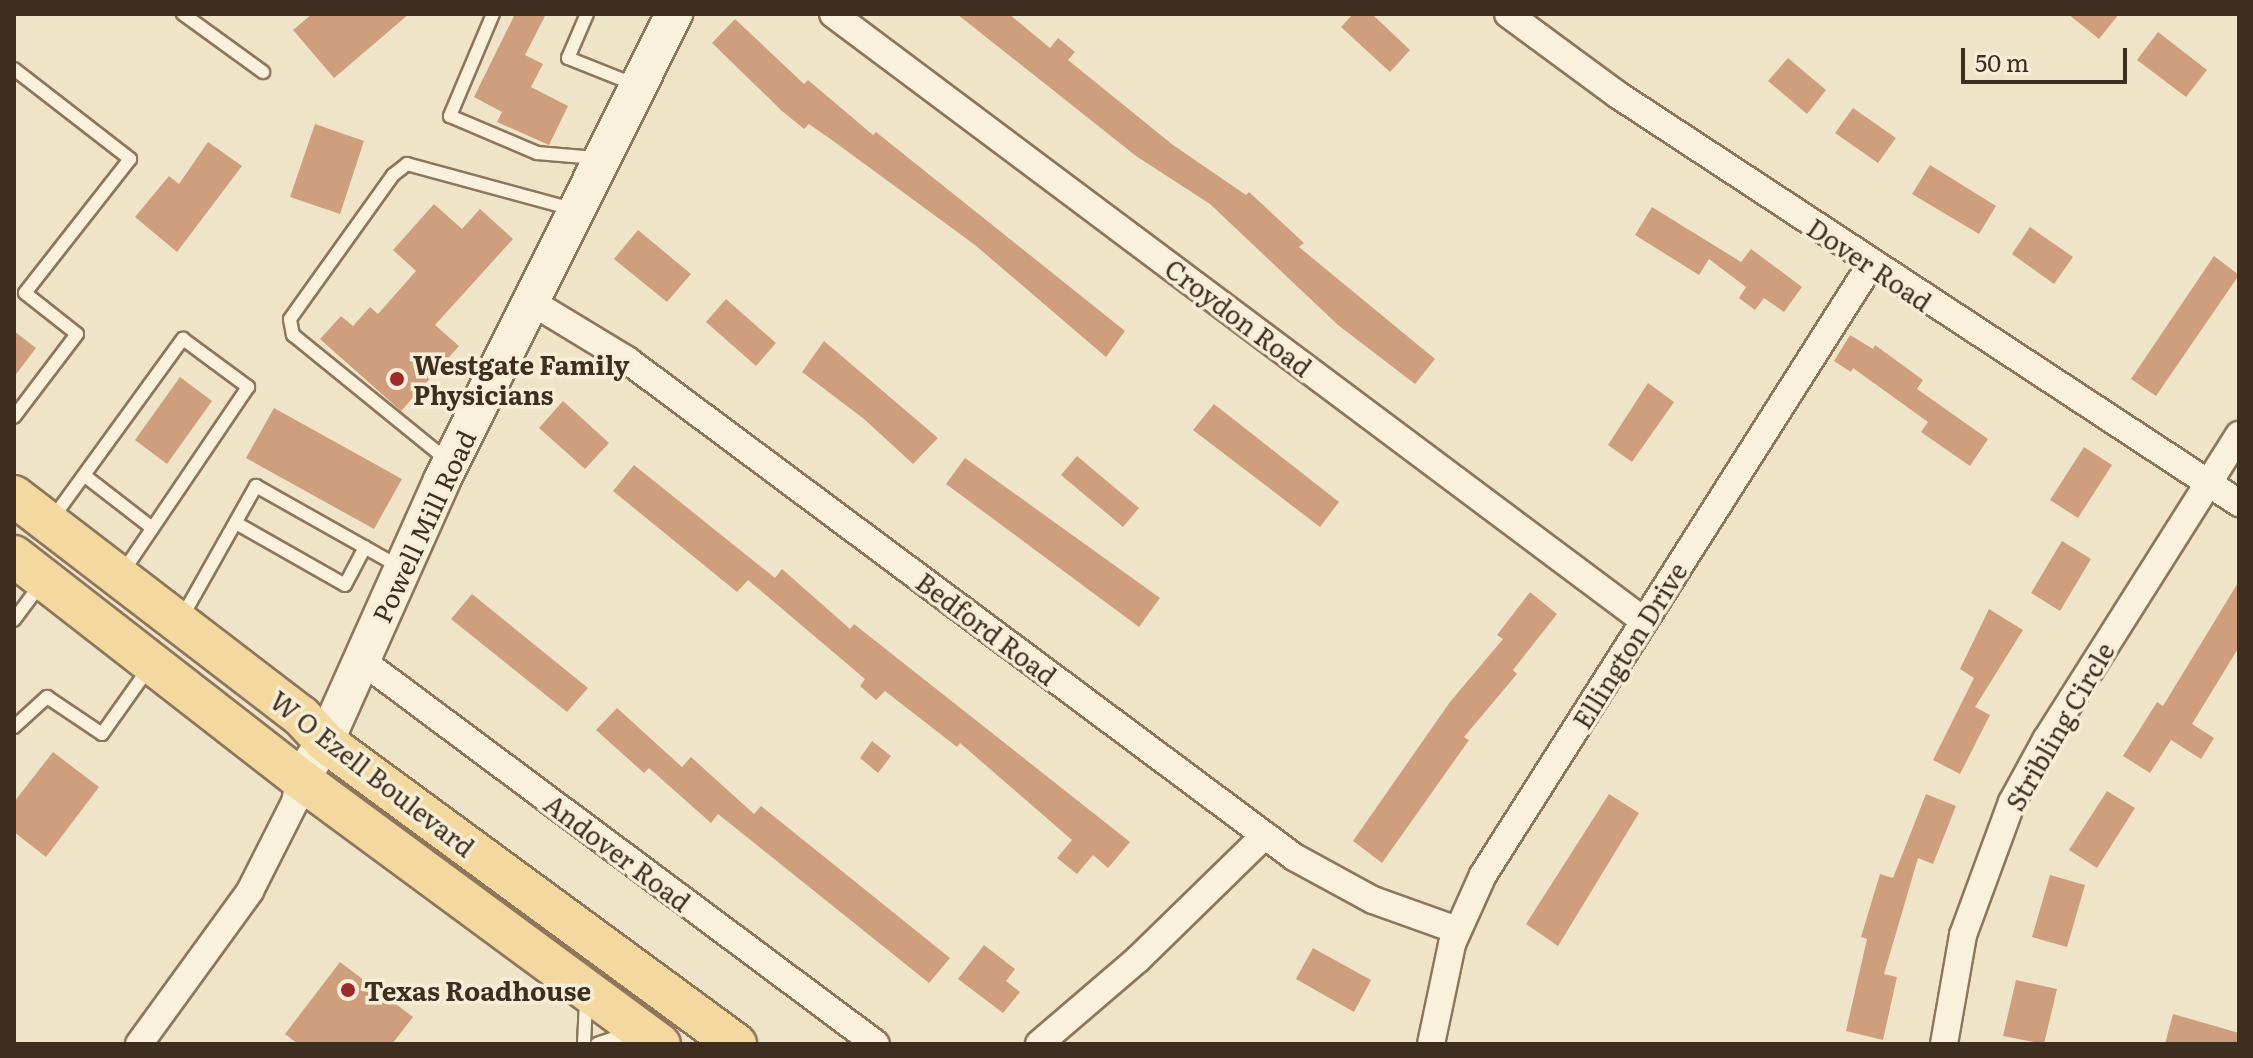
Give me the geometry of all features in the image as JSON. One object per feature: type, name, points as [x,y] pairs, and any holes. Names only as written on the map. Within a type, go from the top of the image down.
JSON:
[{"type":"main road","name":"W O Ezell Boulevard","points":[[14,496],[301,716],[325,742],[736,1044]]},
{"type":"main road","name":"W O Ezell Boulevard","points":[[29,568],[300,779],[650,1037]]},
{"type":"street","name":"Powell Mill Road","points":[[300,779],[325,742],[451,463],[674,14]]},
{"type":"street","name":"Croydon Road","points":[[833,14],[1644,621]]},
{"type":"street","name":"Dover Road","points":[[1508,14],[1618,95],[2239,503]]},
{"type":"street","name":"Ellington Drive","points":[[1431,1044],[1457,930],[1483,875],[1871,264]]},
{"type":"street","name":"Bedford Road","points":[[530,301],[627,360],[1265,835],[1373,900],[1457,930]]},
{"type":"street","name":"Stribling Circle","points":[[1944,1044],[1963,935],[2012,802],[2239,435]]},
{"type":"street","name":"Andover Road","points":[[361,660],[876,1044]]},
{"type":"street","points":[[146,1041],[250,891],[295,802],[300,779]]},
{"type":"street","points":[[1039,1044],[1138,959],[1265,835]]},
{"type":"lane","points":[[183,14],[263,72]]},
{"type":"lane","points":[[493,14],[450,116],[537,153],[601,159]]},
{"type":"lane","points":[[587,14],[568,58],[638,86]]},
{"type":"lane","points":[[14,69],[130,159],[25,293],[77,334],[14,417]]},
{"type":"lane","points":[[451,463],[293,335],[290,319],[393,175],[407,164],[576,210]]},
{"type":"lane","points":[[50,522],[183,339],[248,387],[120,576]]},
{"type":"lane","points":[[85,476],[152,528]]},
{"type":"lane","points":[[179,622],[256,486],[403,569]]},
{"type":"lane","points":[[236,523],[345,585],[365,547]]},
{"type":"lane","points":[[14,620],[29,568]]},
{"type":"lane","points":[[14,727],[47,697],[102,734],[152,663]]},
{"type":"lane","points":[[584,1044],[587,989]]},
{"type":"lane","points":[[597,1044],[650,1037]]},
{"type":"building","points":[[312,14],[409,14],[334,78],[293,30]]},
{"type":"building","points":[[515,14],[546,14],[525,55],[543,64],[531,87],[568,106],[549,145],[497,122],[502,112],[474,97]]},
{"type":"building","points":[[957,14],[1009,14],[1050,48],[1058,38],[1075,52],[1068,60],[1173,145],[1246,195],[1249,192],[1304,243],[1299,247],[1435,359],[1415,384],[1338,325],[1210,204],[1136,156]]},
{"type":"building","points":[[1353,14],[1372,14],[1410,50],[1390,72],[1341,27]]},
{"type":"building","points":[[2068,14],[2119,14],[2099,39]]},
{"type":"building","points":[[735,19],[804,84],[808,80],[873,135],[876,132],[1125,331],[1106,357],[975,245],[809,124],[804,129],[782,111],[712,43]]},
{"type":"building","points":[[2158,32],[2207,70],[2186,97],[2137,60]]},
{"type":"building","points":[[1788,58],[1826,90],[1807,114],[1768,81]]},
{"type":"building","points":[[1853,108],[1896,138],[1878,163],[1835,133]]},
{"type":"building","points":[[315,124],[364,141],[340,214],[290,197]]},
{"type":"building","points":[[208,142],[242,166],[177,252],[135,217],[169,176],[179,184]]},
{"type":"building","points":[[1930,165],[1996,206],[1979,234],[1912,194]]},
{"type":"building","points":[[434,204],[462,229],[480,209],[513,239],[435,325],[459,346],[401,411],[320,339],[341,316],[353,326],[370,307],[378,314],[416,271],[393,250]]},
{"type":"building","points":[[1652,207],[1741,262],[1751,249],[1802,287],[1784,312],[1764,298],[1755,310],[1739,298],[1746,287],[1709,259],[1699,275],[1635,235]]},
{"type":"building","points":[[2030,227],[2073,257],[2054,284],[2012,254]]},
{"type":"building","points":[[638,230],[691,274],[667,302],[614,259]]},
{"type":"building","points":[[2214,256],[2239,275],[2156,396],[2131,379]]},
{"type":"building","points":[[726,299],[776,343],[756,366],[706,322]]},
{"type":"building","points":[[14,331],[36,348],[14,377]]},
{"type":"building","points":[[1850,335],[1873,349],[1875,345],[1923,380],[1917,389],[1988,439],[1970,466],[1921,432],[1928,422],[1853,368],[1851,372],[1834,361]]},
{"type":"building","points":[[824,341],[938,438],[913,464],[864,419],[802,372]]},
{"type":"building","points":[[180,377],[212,401],[167,464],[135,440]]},
{"type":"building","points":[[1648,383],[1674,402],[1632,462],[1608,445]]},
{"type":"building","points":[[563,401],[609,443],[585,469],[539,428]]},
{"type":"building","points":[[1214,404],[1339,502],[1320,527],[1193,430]]},
{"type":"building","points":[[274,408],[402,479],[374,529],[246,458]]},
{"type":"building","points":[[2084,447],[2112,465],[2078,518],[2050,500]]},
{"type":"building","points":[[1077,456],[1139,508],[1123,527],[1061,475]]},
{"type":"building","points":[[965,458],[1160,598],[1139,627],[946,484]]},
{"type":"building","points":[[634,465],[775,578],[782,569],[850,629],[854,624],[1130,842],[1108,868],[1093,855],[1077,874],[1057,858],[1072,840],[960,743],[957,747],[885,691],[876,700],[860,686],[865,679],[748,580],[737,592],[613,491]]},
{"type":"building","points":[[2062,541],[2091,559],[2060,611],[2031,593]]},
{"type":"building","points":[[2239,581],[2239,647],[2192,724],[2214,738],[2201,759],[2171,740],[2150,773],[2123,756],[2157,702],[2163,706]]},
{"type":"building","points":[[1530,592],[1557,614],[1513,670],[1517,674],[1464,737],[1469,740],[1382,863],[1353,841],[1450,702],[1503,639],[1497,635]]},
{"type":"building","points":[[472,594],[588,688],[567,712],[451,619]]},
{"type":"building","points":[[1989,609],[2023,630],[1975,707],[1990,715],[1960,774],[1933,760],[1974,678],[1960,669]]},
{"type":"building","points":[[617,708],[682,767],[691,757],[754,814],[761,806],[950,958],[929,983],[718,814],[711,823],[649,768],[644,773],[596,730]]},
{"type":"building","points":[[872,741],[891,756],[878,773],[860,758]]},
{"type":"building","points":[[53,752],[99,787],[46,857],[14,832],[14,802]]},
{"type":"building","points":[[2107,791],[2135,808],[2097,868],[2069,850]]},
{"type":"building","points":[[1609,794],[1639,813],[1558,946],[1526,924]]},
{"type":"building","points":[[1926,794],[1956,806],[1933,864],[1918,858],[1884,974],[1897,977],[1883,1040],[1846,1031],[1867,939],[1861,937],[1880,874],[1893,878]]},
{"type":"building","points":[[2050,875],[2085,885],[2067,947],[2032,937]]},
{"type":"building","points":[[984,945],[1015,969],[1006,981],[1020,992],[1003,1013],[958,979]]},
{"type":"building","points":[[1313,948],[1371,980],[1354,1012],[1296,979]]},
{"type":"building","name":"Texas Roadhouse","points":[[340,962],[413,1017],[392,1044],[298,1044],[285,1034]]},
{"type":"building","points":[[2016,980],[2057,989],[2044,1044],[2003,1036]]},
{"type":"building","points":[[2173,1014],[2239,1033],[2239,1044],[2165,1044]]},
{"type":"place","name":"Westgate Family Physicians","points":[[397,379]]},
{"type":"place","name":"Texas Roadhouse","points":[[348,990]]}]
